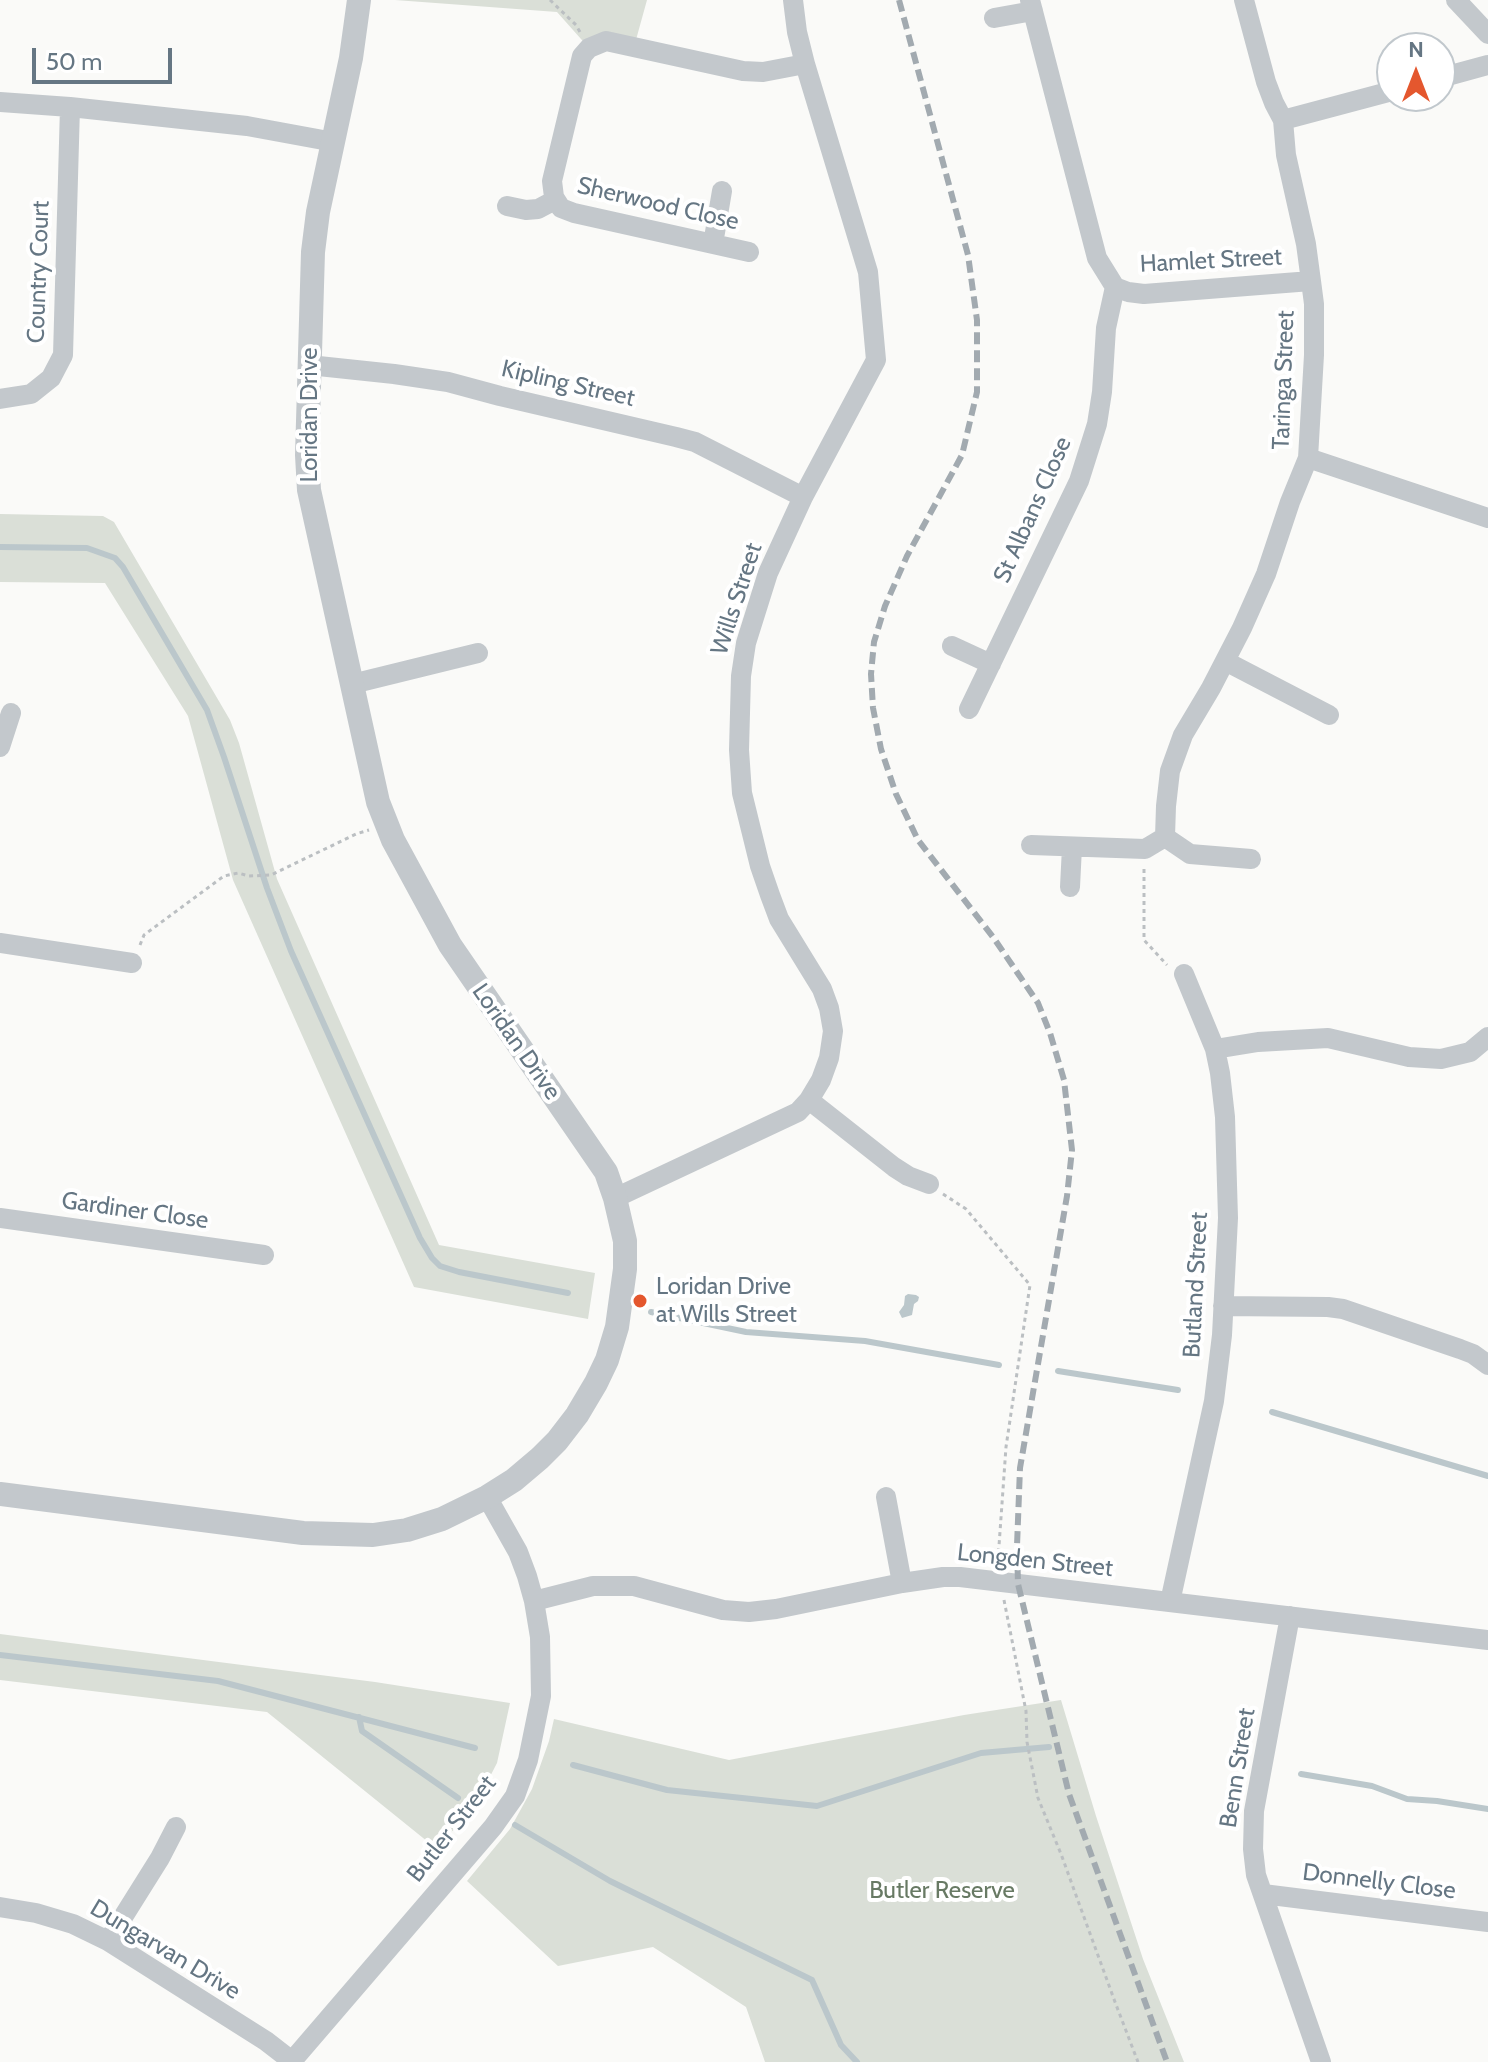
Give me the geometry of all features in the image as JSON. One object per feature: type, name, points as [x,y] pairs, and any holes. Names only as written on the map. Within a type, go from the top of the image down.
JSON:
[{"type":"street","name":"Loridan Drive","points":[[0,1494],[303,1533],[373,1535],[407,1530],[442,1519],[487,1497],[540,1458],[577,1415],[596,1383],[617,1327],[625,1269],[625,1241],[606,1172],[450,945],[393,840],[378,802],[309,490],[307,455],[313,252],[318,212],[351,58],[359,0]]},
{"type":"street","name":"Loridan Drive","points":[[351,58],[375,0]]},
{"type":"street","name":"Wills Street","points":[[615,1198],[798,1112],[821,1080],[829,1058],[833,1031],[829,1008],[822,989],[779,919],[765,881],[742,793],[739,737],[741,676],[746,643],[768,573],[803,497],[876,360],[868,272],[805,64],[793,0]]},
{"type":"street","name":"Taringa Street","points":[[1165,837],[1170,771],[1183,735],[1242,628],[1266,574],[1308,458],[1314,304],[1306,244],[1286,155],[1283,120],[1266,82],[1244,0]]},
{"type":"street","points":[[1456,0],[1488,34]]},
{"type":"street","points":[[994,18],[1032,6],[1097,258],[1115,287]]},
{"type":"street","points":[[589,48],[606,41],[743,71],[763,72],[805,64]]},
{"type":"street","name":"Sherwood Close","points":[[589,48],[582,56],[552,181],[555,200],[561,208],[749,252]]},
{"type":"street","points":[[1456,74],[1488,65]]},
{"type":"street","points":[[1283,120],[1376,95]]},
{"type":"street","points":[[0,102],[247,126],[334,142]]},
{"type":"street","name":"Country Court","points":[[0,399],[31,394],[51,378],[63,355],[70,107]]},
{"type":"street","points":[[713,244],[722,191]]},
{"type":"street","points":[[507,206],[538,209],[555,200]]},
{"type":"street","name":"Hamlet Street","points":[[1115,287],[1144,294],[1311,281]]},
{"type":"street","name":"St Albans Close","points":[[969,709],[1079,481],[1097,424],[1106,328],[1115,287]]},
{"type":"street","name":"Kipling Street","points":[[309,365],[448,382],[695,442],[803,497]]},
{"type":"street","points":[[1308,458],[1488,518]]},
{"type":"street","points":[[952,646],[991,664]]},
{"type":"street","points":[[352,684],[478,653]]},
{"type":"street","points":[[1225,661],[1329,715]]},
{"type":"street","points":[[0,747],[11,713]]},
{"type":"street","points":[[1031,845],[1145,849],[1165,837],[1190,854],[1251,859]]},
{"type":"street","points":[[1070,887],[1072,847]]},
{"type":"street","points":[[0,943],[132,963]]},
{"type":"street","name":"Butland Street","points":[[1170,1602],[1214,1401],[1228,1218],[1220,1073],[1215,1049],[1184,974]]},
{"type":"street","points":[[1215,1049],[1258,1042],[1328,1038],[1409,1057],[1441,1059],[1470,1052],[1488,1037]]},
{"type":"street","points":[[809,1100],[894,1167],[929,1184]]},
{"type":"street","name":"Gardiner Close","points":[[0,1218],[264,1255]]},
{"type":"street","points":[[1223,1306],[1343,1309],[1473,1354],[1488,1365]]},
{"type":"street","name":"Butler Street","points":[[292,2061],[493,1827],[515,1796],[528,1760],[541,1696],[540,1637],[534,1601],[518,1552],[487,1497]]},
{"type":"street","points":[[886,1497],[902,1583]]},
{"type":"street","name":"Longden Street","points":[[534,1601],[593,1586],[634,1586],[723,1610],[749,1612],[902,1583],[960,1577],[1488,1640]]},
{"type":"street","name":"Benn Street","points":[[1290,1616],[1254,1811],[1253,1849],[1256,1875],[1321,2062]]},
{"type":"street","points":[[108,1941],[176,1827]]},
{"type":"street","name":"Donnelly Close","points":[[1263,1894],[1488,1922]]},
{"type":"street","name":"Dungarvan Drive","points":[[0,1907],[73,1924],[108,1941],[266,2041],[292,2061]]},
{"type":"path","points":[[550,0],[576,25],[589,48]]},
{"type":"path","points":[[132,963],[144,935],[224,876],[238,873],[271,875],[356,834],[387,825]]},
{"type":"path","points":[[1145,849],[1144,940],[1167,965],[1184,974]]},
{"type":"path","points":[[929,1184],[966,1209],[1030,1285],[1006,1447],[998,1560],[1000,1582],[1026,1711],[1027,1742],[1038,1798],[1138,2062]]},
{"type":"green space","points":[[395,0],[647,0],[634,47],[589,48],[557,12]]},
{"type":"green space","points":[[0,514],[103,516],[114,522],[230,720],[277,879],[439,1245],[595,1273],[588,1319],[414,1287],[233,880],[188,716],[105,583],[0,582]]},
{"type":"green space","points":[[0,1634],[375,1682],[510,1703],[497,1763],[481,1794],[455,1829],[433,1846],[267,1712],[0,1680]]},
{"type":"green space","name":"Butler Reserve","points":[[1061,1700],[1143,1959],[1184,2062],[765,2062],[746,2007],[653,1947],[558,1966],[467,1881],[510,1829],[532,1789],[554,1719],[729,1760],[964,1715]]},
{"type":"shaded area","points":[[908,1294],[919,1297],[918,1301],[914,1304],[912,1315],[902,1318],[899,1312]]},
{"type":"waterway","points":[[0,547],[87,548],[115,558],[123,567],[207,710],[291,951],[420,1238],[432,1258],[440,1266],[459,1272],[568,1293]]},
{"type":"waterway","points":[[651,1312],[746,1332],[865,1341],[999,1365]]},
{"type":"waterway","points":[[1058,1371],[1178,1390]]},
{"type":"waterway","points":[[1272,1412],[1488,1476]]},
{"type":"waterway","points":[[0,1655],[218,1681],[475,1748]]},
{"type":"waterway","points":[[359,1717],[362,1731],[458,1798]]},
{"type":"waterway","points":[[573,1765],[667,1790],[817,1806],[981,1753],[1049,1747]]},
{"type":"waterway","points":[[1301,1774],[1372,1786],[1407,1799],[1488,1809]]},
{"type":"waterway","points":[[515,1825],[610,1881],[812,1980],[841,2045],[857,2062]]},
{"type":"railway","points":[[899,0],[968,255],[977,320],[977,392],[962,455],[907,556],[885,606],[874,642],[871,674],[873,708],[881,749],[896,794],[918,840],[993,937],[1038,1003],[1064,1080],[1072,1150],[1067,1196],[1020,1468],[1018,1584],[1069,1794],[1167,2062]]},
{"type":"place","name":"Loridan Drive at Wills Street","points":[[640,1301]]}]
